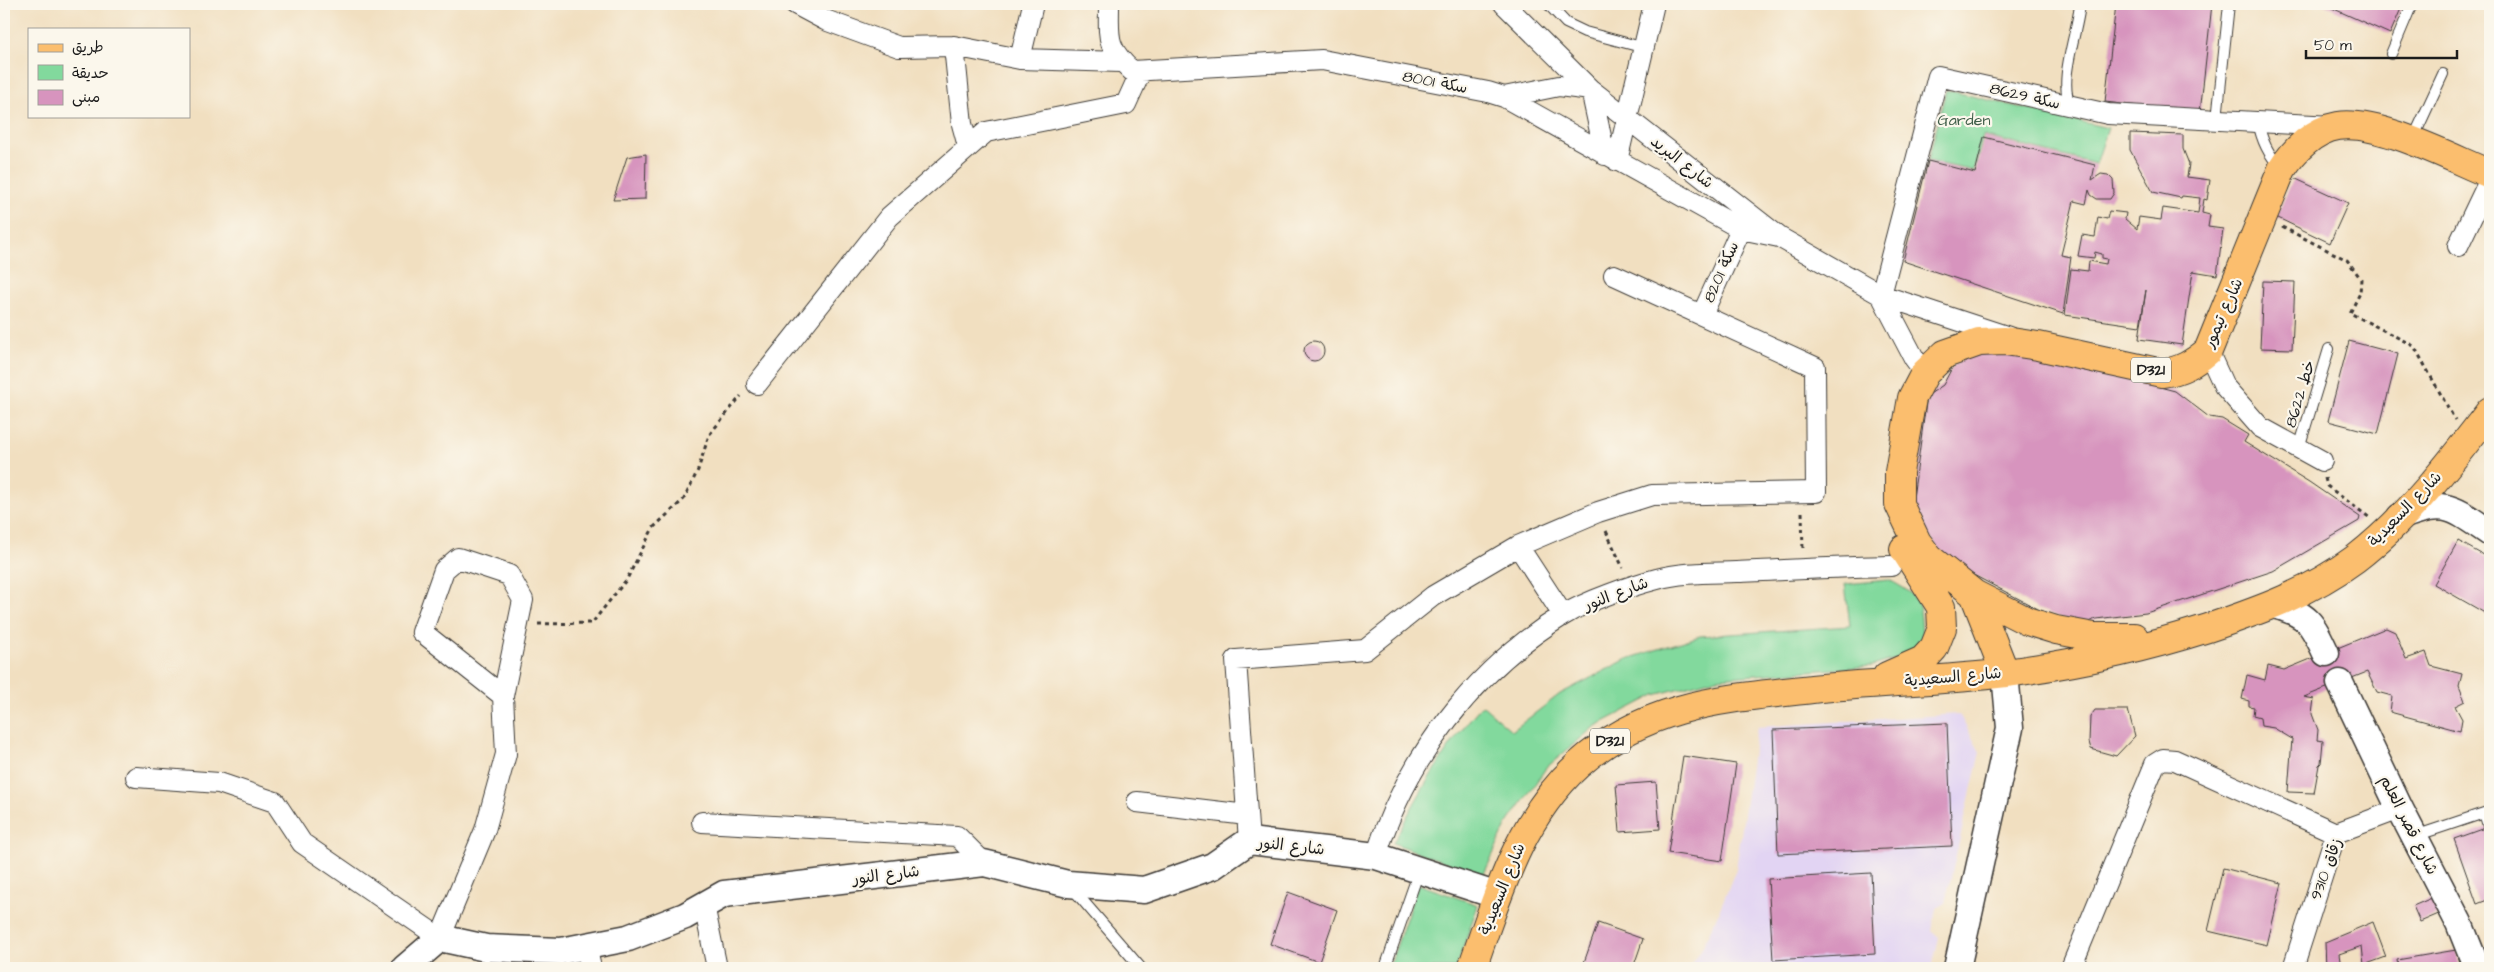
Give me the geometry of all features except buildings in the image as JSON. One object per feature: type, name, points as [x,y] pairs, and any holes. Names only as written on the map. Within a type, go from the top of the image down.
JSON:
[{"type":"main road","name":"شارع تيمور","points":[[1872,682],[1923,660],[1934,648],[1942,628],[1941,607],[1901,544],[1896,522],[1899,504],[1899,472],[1912,398],[1926,373],[1945,354],[1979,342],[2005,342],[2038,346],[2162,373],[2177,371],[2195,362],[2208,351],[2282,169],[2291,154],[2311,138],[2338,126],[2354,126],[2389,133],[2490,174]]},
{"type":"main road","name":"شارع السعيدية","points":[[1472,968],[1514,854],[1532,820],[1554,789],[1579,764],[1633,726],[1665,712],[1719,700],[1872,682],[1919,681],[2005,673],[2071,663],[2180,636],[2274,605],[2324,579],[2356,558],[2392,525],[2461,450],[2490,411]]},
{"type":"main road","name":"شارع تيمور","points":[[1899,504],[1912,534],[1929,558],[1974,594],[2027,621],[2056,630],[2094,637],[2180,636]]},
{"type":"main road","points":[[1974,594],[2005,673]]},
{"type":"street","points":[[796,4],[825,20],[899,47],[954,46],[1020,59],[1121,62]]},
{"type":"street","points":[[1020,59],[1033,4]]},
{"type":"street","points":[[1109,4],[1110,44],[1121,62]]},
{"type":"street","name":"شارع البريد","points":[[1504,4],[1590,90],[1779,237],[1881,295],[2038,346]]},
{"type":"street","points":[[1611,158],[1627,120],[1654,4]]},
{"type":"street","points":[[954,46],[962,124],[968,146]]},
{"type":"street","name":"سكة 8001","points":[[1121,62],[1132,71],[1322,60],[1504,97],[1741,229],[1779,237]]},
{"type":"street","points":[[757,384],[889,217],[968,146],[986,132],[1126,104],[1141,70]]},
{"type":"street","name":"سكة 8629","points":[[1881,295],[1938,76],[2072,106],[2127,116],[2338,126]]},
{"type":"street","points":[[1504,97],[1559,86],[1590,90],[1611,158]]},
{"type":"street","points":[[2458,246],[2490,179]]},
{"type":"street","name":"سكة 8201","points":[[1702,315],[1741,229]]},
{"type":"street","points":[[1249,841],[1236,660],[1364,650],[1433,596],[1518,546],[1598,512],[1652,495],[1816,492],[1815,367],[1614,275]]},
{"type":"street","points":[[1881,295],[1914,358],[1926,373]]},
{"type":"street","points":[[2208,351],[2224,386],[2260,427],[2322,460]]},
{"type":"street","points":[[2452,508],[2450,472],[2461,450]]},
{"type":"street","points":[[2392,525],[2419,509],[2452,508],[2490,533]]},
{"type":"street","points":[[1518,546],[1563,615]]},
{"type":"street","points":[[405,968],[440,938],[485,830],[506,754],[503,696],[523,600],[509,575],[458,558],[444,570],[422,632],[503,696]]},
{"type":"street","name":"شارع النور","points":[[1376,856],[1387,822],[1416,766],[1445,724],[1479,683],[1524,644],[1563,615],[1632,587],[1667,577],[1891,566]]},
{"type":"street","points":[[2313,625],[2324,579]]},
{"type":"street","points":[[2274,605],[2295,612],[2313,625],[2326,653]]},
{"type":"street","points":[[1957,968],[2010,728],[2005,673]]},
{"type":"street","name":"شارع قصر العلم","points":[[2340,683],[2400,809],[2458,923],[2477,968]]},
{"type":"street","points":[[2070,968],[2155,764],[2163,759],[2175,760],[2336,833]]},
{"type":"street","points":[[136,777],[218,783],[275,802],[302,844],[440,938]]},
{"type":"street","points":[[1137,802],[1247,815]]},
{"type":"street","name":"زقاق 9310","points":[[2293,968],[2336,833],[2400,809]]},
{"type":"street","points":[[702,822],[957,836],[984,863]]},
{"type":"street","name":"شارع النور","points":[[440,938],[486,948],[561,951],[589,957],[628,938],[685,916],[724,894],[984,863],[1068,884],[1144,890],[1213,866],[1249,841],[1376,856],[1498,896]]},
{"type":"street","points":[[704,905],[717,968]]},
{"type":"lane","points":[[1548,4],[1566,23],[1586,32],[1645,48]]},
{"type":"lane","points":[[2072,106],[2068,100],[2066,85],[2080,4]]},
{"type":"lane","points":[[2217,119],[2229,4]]},
{"type":"lane","points":[[2391,54],[2412,4]]},
{"type":"lane","points":[[2412,142],[2443,74]]},
{"type":"lane","points":[[2258,122],[2262,140],[2270,156],[2282,169]]},
{"type":"lane","name":"8622 خط","points":[[2299,448],[2329,349]]},
{"type":"lane","points":[[2414,837],[2487,812],[2490,832]]},
{"type":"lane","points":[[1385,968],[1420,870]]},
{"type":"lane","points":[[1068,884],[1140,968]]},
{"type":"path","points":[[2262,217],[2347,260],[2361,279],[2360,293],[2350,313],[2414,346],[2461,450]]},
{"type":"path","points":[[517,629],[539,623],[592,623],[627,579],[652,528],[684,499],[698,470],[709,435],[745,392],[757,384]]},
{"type":"path","points":[[2322,460],[2327,486],[2365,513],[2392,525]]},
{"type":"path","points":[[1802,492],[1804,569]]},
{"type":"path","points":[[1598,512],[1632,587]]},
{"type":"shaded area","points":[[1959,714],[1980,752],[1945,903],[1936,908],[1932,931],[1939,937],[1932,968],[1688,968],[1701,950],[1736,869],[1757,727]]},
{"type":"green space","name":"Garden","points":[[1946,90],[2108,128],[2096,164],[1983,136],[1974,171],[1928,161]]},
{"type":"green space","points":[[1889,580],[1908,591],[1917,602],[1919,608],[1922,637],[1910,654],[1873,666],[1717,678],[1655,695],[1594,727],[1546,768],[1506,826],[1483,876],[1393,843],[1433,771],[1456,737],[1482,705],[1512,731],[1560,694],[1627,659],[1700,636],[1850,626],[1845,584]]},
{"type":"green space","points":[[1418,884],[1478,905],[1456,968],[1389,968]]}]
